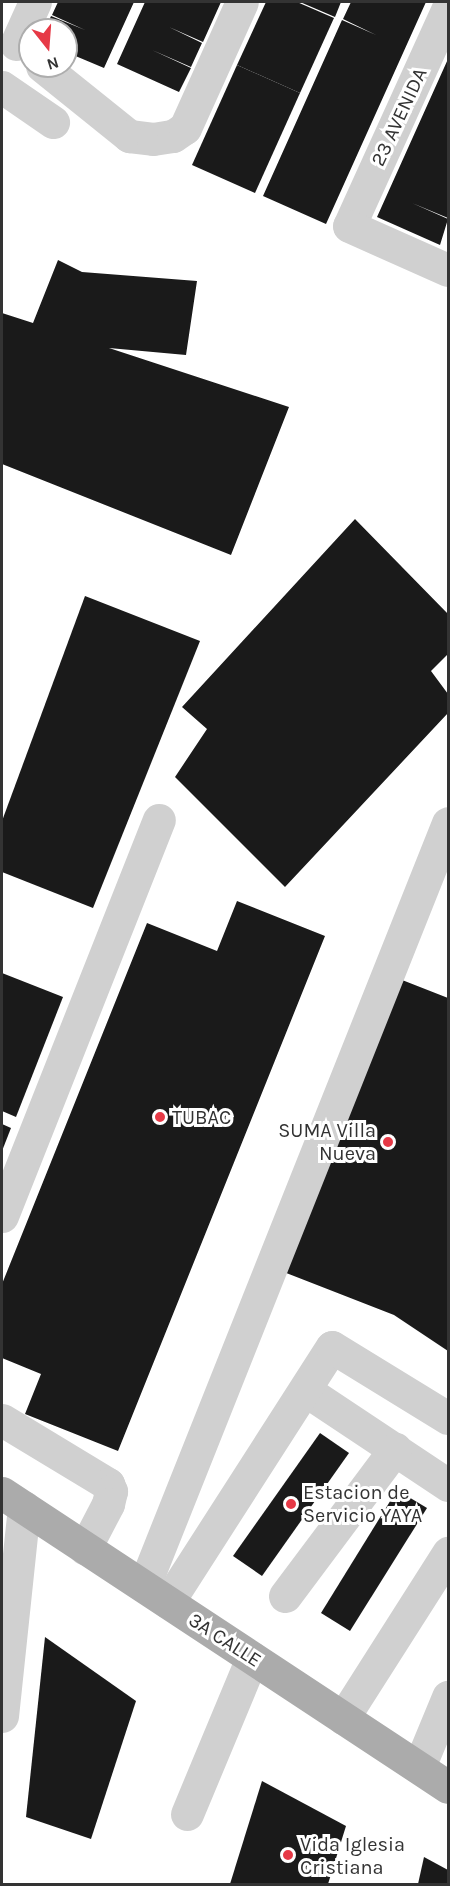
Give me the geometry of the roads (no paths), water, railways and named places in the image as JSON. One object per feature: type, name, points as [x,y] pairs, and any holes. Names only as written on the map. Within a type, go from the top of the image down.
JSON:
[{"type":"main road","name":"3A CALLE","points":[[13,1500],[448,1787]]},
{"type":"street","points":[[16,45],[35,2]]},
{"type":"street","points":[[57,78],[129,136],[161,139],[185,128],[242,2]]},
{"type":"street","name":"23 AVENIDA","points":[[448,8],[349,226],[448,270]]},
{"type":"street","points":[[2,87],[53,122]]},
{"type":"street","points":[[2,1216],[159,820]]},
{"type":"street","points":[[156,1594],[447,831]]},
{"type":"street","points":[[156,1594],[305,1390],[332,1347],[448,1418]]},
{"type":"street","points":[[305,1390],[448,1485]]},
{"type":"street","points":[[2,1420],[108,1484],[111,1491],[108,1504],[85,1548]]},
{"type":"street","points":[[285,1596],[394,1449]]},
{"type":"street","points":[[2,1716],[13,1500]]},
{"type":"street","points":[[343,1718],[448,1553]]},
{"type":"street","points":[[186,1814],[252,1658]]},
{"type":"street","points":[[419,1767],[446,1709]]},
{"type":"place","name":"TUBAC","points":[[160,1117]]},
{"type":"place","name":"SUMA Villa Nueva","points":[[388,1142]]},
{"type":"place","name":"Estacion de Servicio YAYA","points":[[291,1504]]},
{"type":"place","name":"Vida Iglesia Cristiana","points":[[288,1855]]}]
